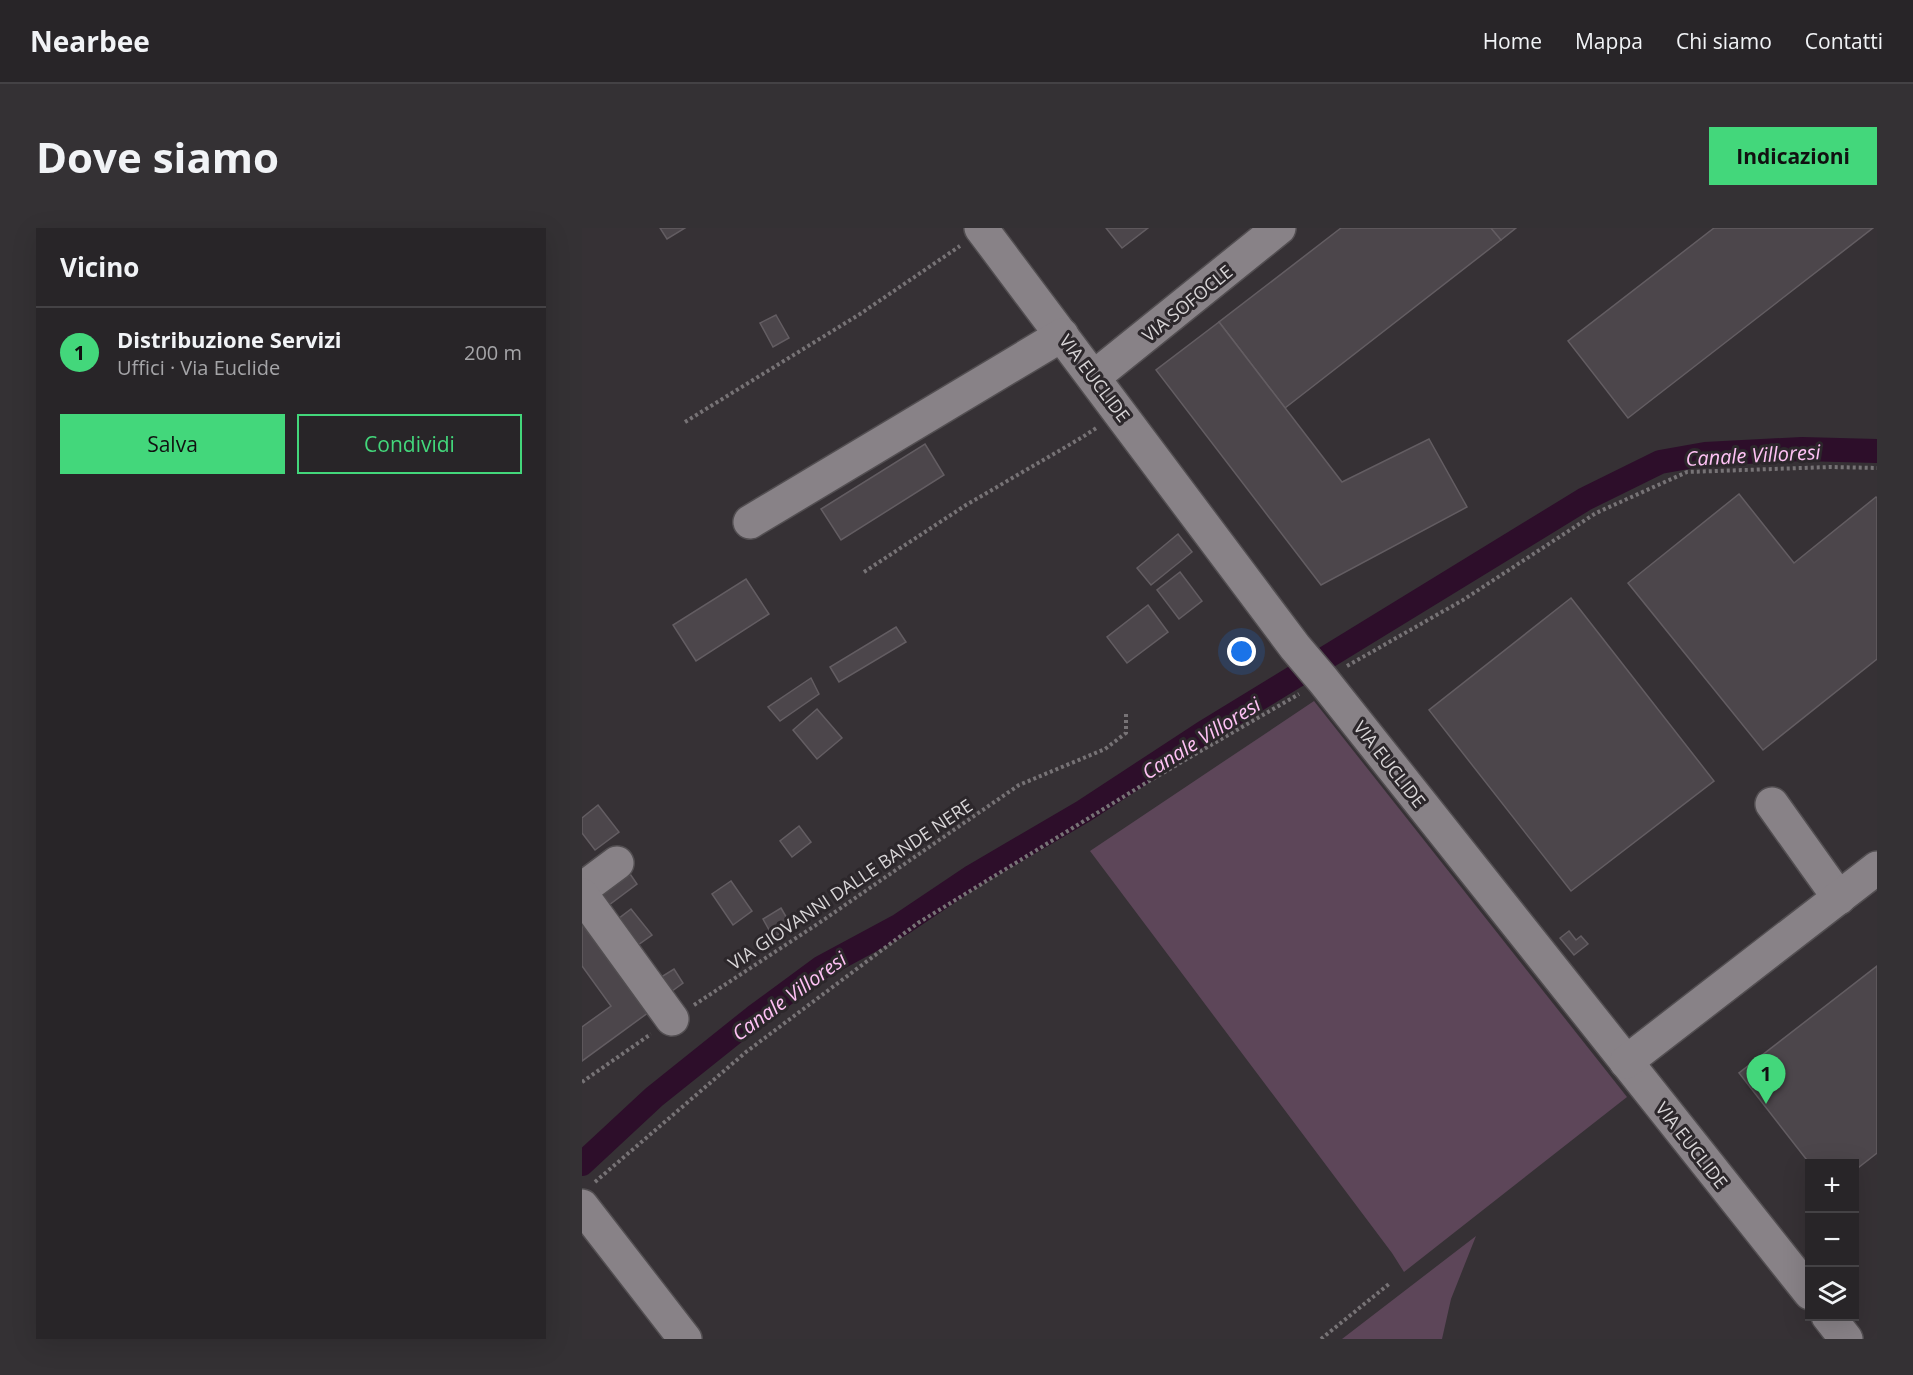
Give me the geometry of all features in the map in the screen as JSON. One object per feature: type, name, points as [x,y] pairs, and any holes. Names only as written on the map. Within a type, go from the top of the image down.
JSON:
[{"type":"street","name":"VIA SOFOCLE","points":[[1094,377],[1280,228]]},
{"type":"street","name":"VIA EUCLIDE","points":[[982,230],[1295,647],[1805,1288]]},
{"type":"street","points":[[750,522],[1062,335]]},
{"type":"street","points":[[1772,804],[1839,898]]},
{"type":"street","points":[[582,889],[617,863]]},
{"type":"street","points":[[1626,1062],[1877,868]]},
{"type":"street","points":[[582,895],[672,1019]]},
{"type":"street","points":[[588,1195],[685,1339]]},
{"type":"street","points":[[1831,1321],[1846,1339]]},
{"type":"path","points":[[685,422],[860,314],[982,230]]},
{"type":"path","points":[[864,572],[966,505],[1081,438],[1104,422],[1116,406]]},
{"type":"path","points":[[588,1195],[746,1052],[918,923],[1149,781],[1463,600],[1596,513],[1687,472],[1830,467],[1877,468]]},
{"type":"path","name":"VIA GIOVANNI DALLE BANDE NERE","points":[[582,1082],[1019,785],[1105,749],[1126,733],[1126,714]]},
{"type":"path","points":[[1321,1339],[1389,1284]]},
{"type":"shaded area","points":[[1314,701],[1627,1097],[1404,1272],[1090,851]]},
{"type":"shaded area","points":[[1476,1236],[1451,1299],[1442,1339],[1342,1339]]},
{"type":"building","points":[[660,228],[685,228],[667,239]]},
{"type":"building","points":[[1106,228],[1148,228],[1122,248]]},
{"type":"building","points":[[1341,228],[1491,228],[1501,240],[1285,408],[1219,322]]},
{"type":"building","points":[[1491,228],[1516,228],[1501,240]]},
{"type":"building","points":[[1714,228],[1873,228],[1628,418],[1568,341]]},
{"type":"building","points":[[776,315],[789,338],[773,347],[760,323]]},
{"type":"building","points":[[1219,322],[1342,482],[1429,439],[1467,507],[1321,585],[1156,370]]},
{"type":"building","points":[[925,444],[944,475],[841,540],[821,509]]},
{"type":"building","points":[[1739,494],[1794,563],[1877,498],[1877,659],[1763,750],[1628,583]]},
{"type":"building","points":[[1178,534],[1192,552],[1151,585],[1137,568]]},
{"type":"building","points":[[1180,572],[1202,601],[1179,619],[1157,590]]},
{"type":"building","points":[[746,579],[769,614],[696,661],[673,625]]},
{"type":"building","points":[[1571,598],[1714,781],[1571,891],[1429,710]]},
{"type":"building","points":[[1148,605],[1168,632],[1127,663],[1107,637]]},
{"type":"building","points":[[896,627],[906,642],[839,682],[830,667]]},
{"type":"building","points":[[811,678],[819,694],[780,721],[768,707]]},
{"type":"building","points":[[817,709],[842,738],[817,759],[793,730]]},
{"type":"building","points":[[598,805],[619,832],[595,850],[582,833],[582,818]]},
{"type":"building","points":[[799,826],[811,842],[792,857],[780,841]]},
{"type":"building","points":[[626,868],[637,884],[605,908],[594,893]]},
{"type":"building","points":[[731,881],[752,911],[733,925],[712,894]]},
{"type":"building","points":[[582,904],[656,1007],[582,1061],[582,1027],[611,1006],[582,966]]},
{"type":"building","points":[[781,908],[792,927],[773,937],[763,919]]},
{"type":"building","points":[[631,909],[652,935],[638,945],[618,919]]},
{"type":"building","points":[[1569,931],[1576,940],[1581,936],[1588,944],[1574,955],[1560,938]]},
{"type":"building","points":[[1877,966],[1877,1153],[1859,1167],[1859,1159],[1806,1159],[1739,1073]]},
{"type":"building","points":[[674,969],[683,983],[668,994],[658,979]]},
{"type":"waterway","name":"Canale Villoresi","points":[[582,1164],[654,1097],[754,1017],[822,967],[900,925],[973,876],[1084,811],[1203,733],[1585,499],[1660,462],[1705,454],[1802,449],[1877,451]]},
{"type":"place","name":"Distribuzione Servizi","points":[[1766,1104]]}]
